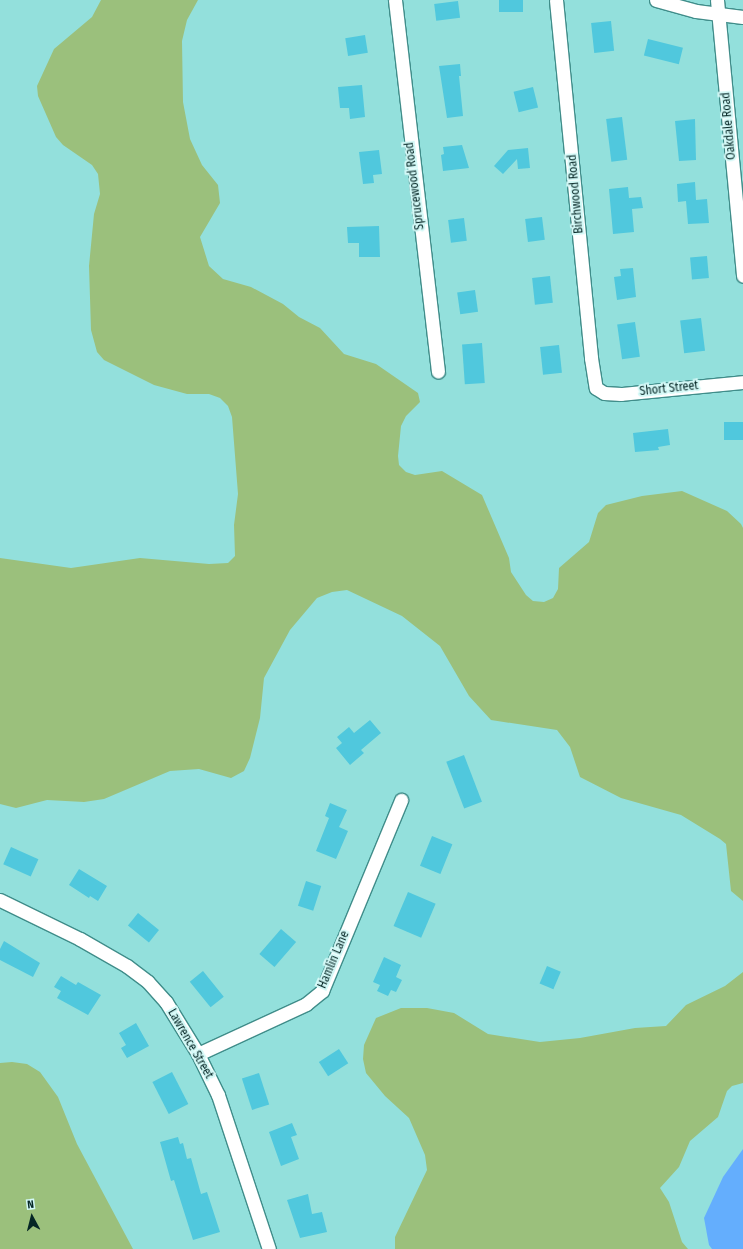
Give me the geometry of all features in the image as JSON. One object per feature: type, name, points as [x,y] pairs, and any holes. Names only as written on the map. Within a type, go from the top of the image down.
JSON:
[{"type":"street","name":"Sprucewood Road","points":[[395,0],[438,372]]},
{"type":"street","name":"Birchwood Road","points":[[556,0],[590,358],[596,388]]},
{"type":"street","points":[[656,0],[719,15],[743,17]]},
{"type":"street","name":"Oakdale Road","points":[[717,0],[743,276]]},
{"type":"street","name":"Short Street","points":[[596,388],[604,393],[621,394],[743,382]]},
{"type":"street","name":"Hamlin Lane","points":[[198,1054],[306,1004],[319,995],[325,987],[401,800]]},
{"type":"street","name":"Lawrence Street","points":[[0,900],[80,939],[142,977],[175,1014],[198,1054],[223,1110],[269,1249]]},
{"type":"green space","points":[[101,0],[198,0],[187,20],[182,41],[183,102],[190,139],[202,165],[218,185],[220,203],[200,237],[209,266],[223,279],[251,287],[283,304],[299,317],[320,328],[344,354],[376,364],[418,393],[420,402],[406,416],[401,426],[398,456],[399,465],[406,472],[415,475],[442,471],[482,495],[509,558],[511,572],[526,595],[533,601],[544,602],[553,598],[558,589],[559,568],[589,542],[598,513],[606,505],[642,496],[682,491],[727,511],[741,524],[743,528],[743,901],[731,891],[726,844],[720,839],[681,815],[621,798],[580,777],[570,747],[557,730],[491,720],[469,696],[440,646],[402,616],[347,590],[332,592],[317,598],[290,630],[264,678],[260,718],[250,758],[244,771],[231,778],[199,769],[170,771],[104,799],[84,802],[47,800],[16,808],[0,804],[0,558],[71,568],[140,558],[209,564],[228,563],[235,556],[234,525],[238,494],[232,417],[228,406],[220,398],[209,394],[187,394],[154,385],[104,360],[97,352],[91,330],[89,266],[94,214],[100,194],[98,174],[92,165],[63,145],[56,137],[38,96],[37,86],[54,49],[92,17]]},
{"type":"green space","points":[[743,972],[743,1083],[732,1086],[727,1091],[718,1117],[690,1141],[679,1167],[660,1188],[669,1202],[682,1242],[688,1249],[395,1249],[395,1237],[427,1170],[425,1155],[409,1118],[385,1096],[366,1073],[363,1059],[364,1045],[376,1018],[401,1008],[427,1008],[454,1013],[488,1034],[540,1042],[580,1038],[635,1028],[666,1026],[686,1005],[725,986]]},
{"type":"green space","points":[[12,1062],[27,1064],[40,1072],[58,1097],[77,1144],[133,1249],[0,1249],[0,1063]]},
{"type":"water","points":[[743,1149],[743,1249],[712,1249],[709,1245],[704,1218],[723,1177]]},
{"type":"building","points":[[499,0],[523,0],[523,12],[499,12]]},
{"type":"building","points":[[458,1],[460,18],[436,21],[434,4]]},
{"type":"building","points":[[611,21],[614,51],[594,53],[591,23]]},
{"type":"building","points":[[365,35],[368,53],[348,56],[345,38]]},
{"type":"building","points":[[648,39],[683,48],[679,64],[644,55]]},
{"type":"building","points":[[460,64],[461,76],[459,76],[463,116],[447,118],[439,66]]},
{"type":"building","points":[[362,85],[365,117],[350,119],[349,108],[340,108],[338,87]]},
{"type":"building","points":[[533,87],[538,107],[519,112],[514,92]]},
{"type":"building","points":[[622,117],[627,160],[611,162],[606,119]]},
{"type":"building","points":[[695,119],[696,160],[679,161],[675,121]]},
{"type":"building","points":[[462,145],[469,168],[443,171],[441,155],[444,154],[443,147]]},
{"type":"building","points":[[528,148],[530,168],[518,169],[517,159],[503,174],[494,166],[508,150]]},
{"type":"building","points":[[379,150],[382,174],[373,175],[374,183],[363,184],[359,152]]},
{"type":"building","points":[[695,182],[696,200],[707,199],[709,223],[688,224],[686,201],[678,202],[677,184]]},
{"type":"building","points":[[628,187],[629,198],[641,197],[643,208],[632,209],[634,232],[613,234],[609,189]]},
{"type":"building","points":[[542,217],[545,240],[528,242],[525,219]]},
{"type":"building","points":[[464,218],[467,241],[451,243],[448,220]]},
{"type":"building","points":[[379,226],[380,257],[359,257],[359,243],[348,243],[347,227]]},
{"type":"building","points":[[707,256],[709,278],[692,279],[690,257]]},
{"type":"building","points":[[633,268],[636,297],[617,300],[614,277],[621,276],[620,269]]},
{"type":"building","points":[[550,276],[553,303],[535,305],[532,278]]},
{"type":"building","points":[[475,290],[478,312],[460,314],[457,293]]},
{"type":"building","points":[[701,318],[705,351],[684,353],[680,321]]},
{"type":"building","points":[[635,322],[640,357],[622,359],[617,325]]},
{"type":"building","points":[[482,343],[485,383],[465,384],[462,344]]},
{"type":"building","points":[[559,345],[562,373],[543,375],[540,347]]},
{"type":"building","points":[[724,422],[743,422],[743,440],[724,440]]},
{"type":"building","points":[[668,429],[670,445],[658,447],[659,450],[635,452],[633,433]]},
{"type":"building","points":[[370,720],[381,733],[361,750],[364,753],[350,765],[336,748],[342,743],[337,737],[349,727],[354,733]]},
{"type":"building","points":[[464,755],[482,802],[464,808],[446,762]]},
{"type":"building","points":[[330,803],[347,810],[339,827],[348,831],[336,859],[316,851],[329,818],[325,816]]},
{"type":"building","points":[[432,836],[452,844],[440,874],[420,866]]},
{"type":"building","points":[[11,847],[38,859],[31,877],[3,864]]},
{"type":"building","points":[[79,869],[107,886],[98,901],[90,896],[89,898],[69,885]]},
{"type":"building","points":[[306,881],[321,886],[313,911],[298,906]]},
{"type":"building","points":[[408,892],[436,904],[421,938],[394,926]]},
{"type":"building","points":[[138,913],[159,930],[149,942],[128,925]]},
{"type":"building","points":[[281,929],[296,942],[274,967],[259,954]]},
{"type":"building","points":[[4,941],[40,963],[33,977],[0,960],[0,949]]},
{"type":"building","points":[[384,957],[401,965],[396,977],[402,980],[396,992],[391,990],[388,996],[377,991],[380,985],[373,982]]},
{"type":"building","points":[[547,966],[561,972],[553,989],[540,983]]},
{"type":"building","points":[[203,971],[224,997],[211,1007],[190,982]]},
{"type":"building","points":[[61,976],[76,985],[78,982],[101,995],[88,1015],[57,998],[61,991],[54,987]]},
{"type":"building","points":[[136,1023],[149,1046],[127,1058],[121,1048],[126,1045],[119,1033]]},
{"type":"building","points":[[339,1049],[348,1063],[328,1076],[319,1062]]},
{"type":"building","points":[[172,1072],[188,1104],[169,1114],[152,1082]]},
{"type":"building","points":[[259,1073],[269,1104],[252,1110],[242,1079]]},
{"type":"building","points":[[292,1123],[297,1135],[291,1137],[299,1159],[281,1166],[269,1132]]},
{"type":"building","points":[[178,1137],[180,1144],[183,1143],[187,1159],[191,1158],[201,1194],[207,1192],[220,1232],[193,1240],[174,1180],[171,1181],[160,1142]]},
{"type":"building","points":[[308,1194],[312,1214],[322,1212],[327,1232],[300,1238],[287,1200]]}]
